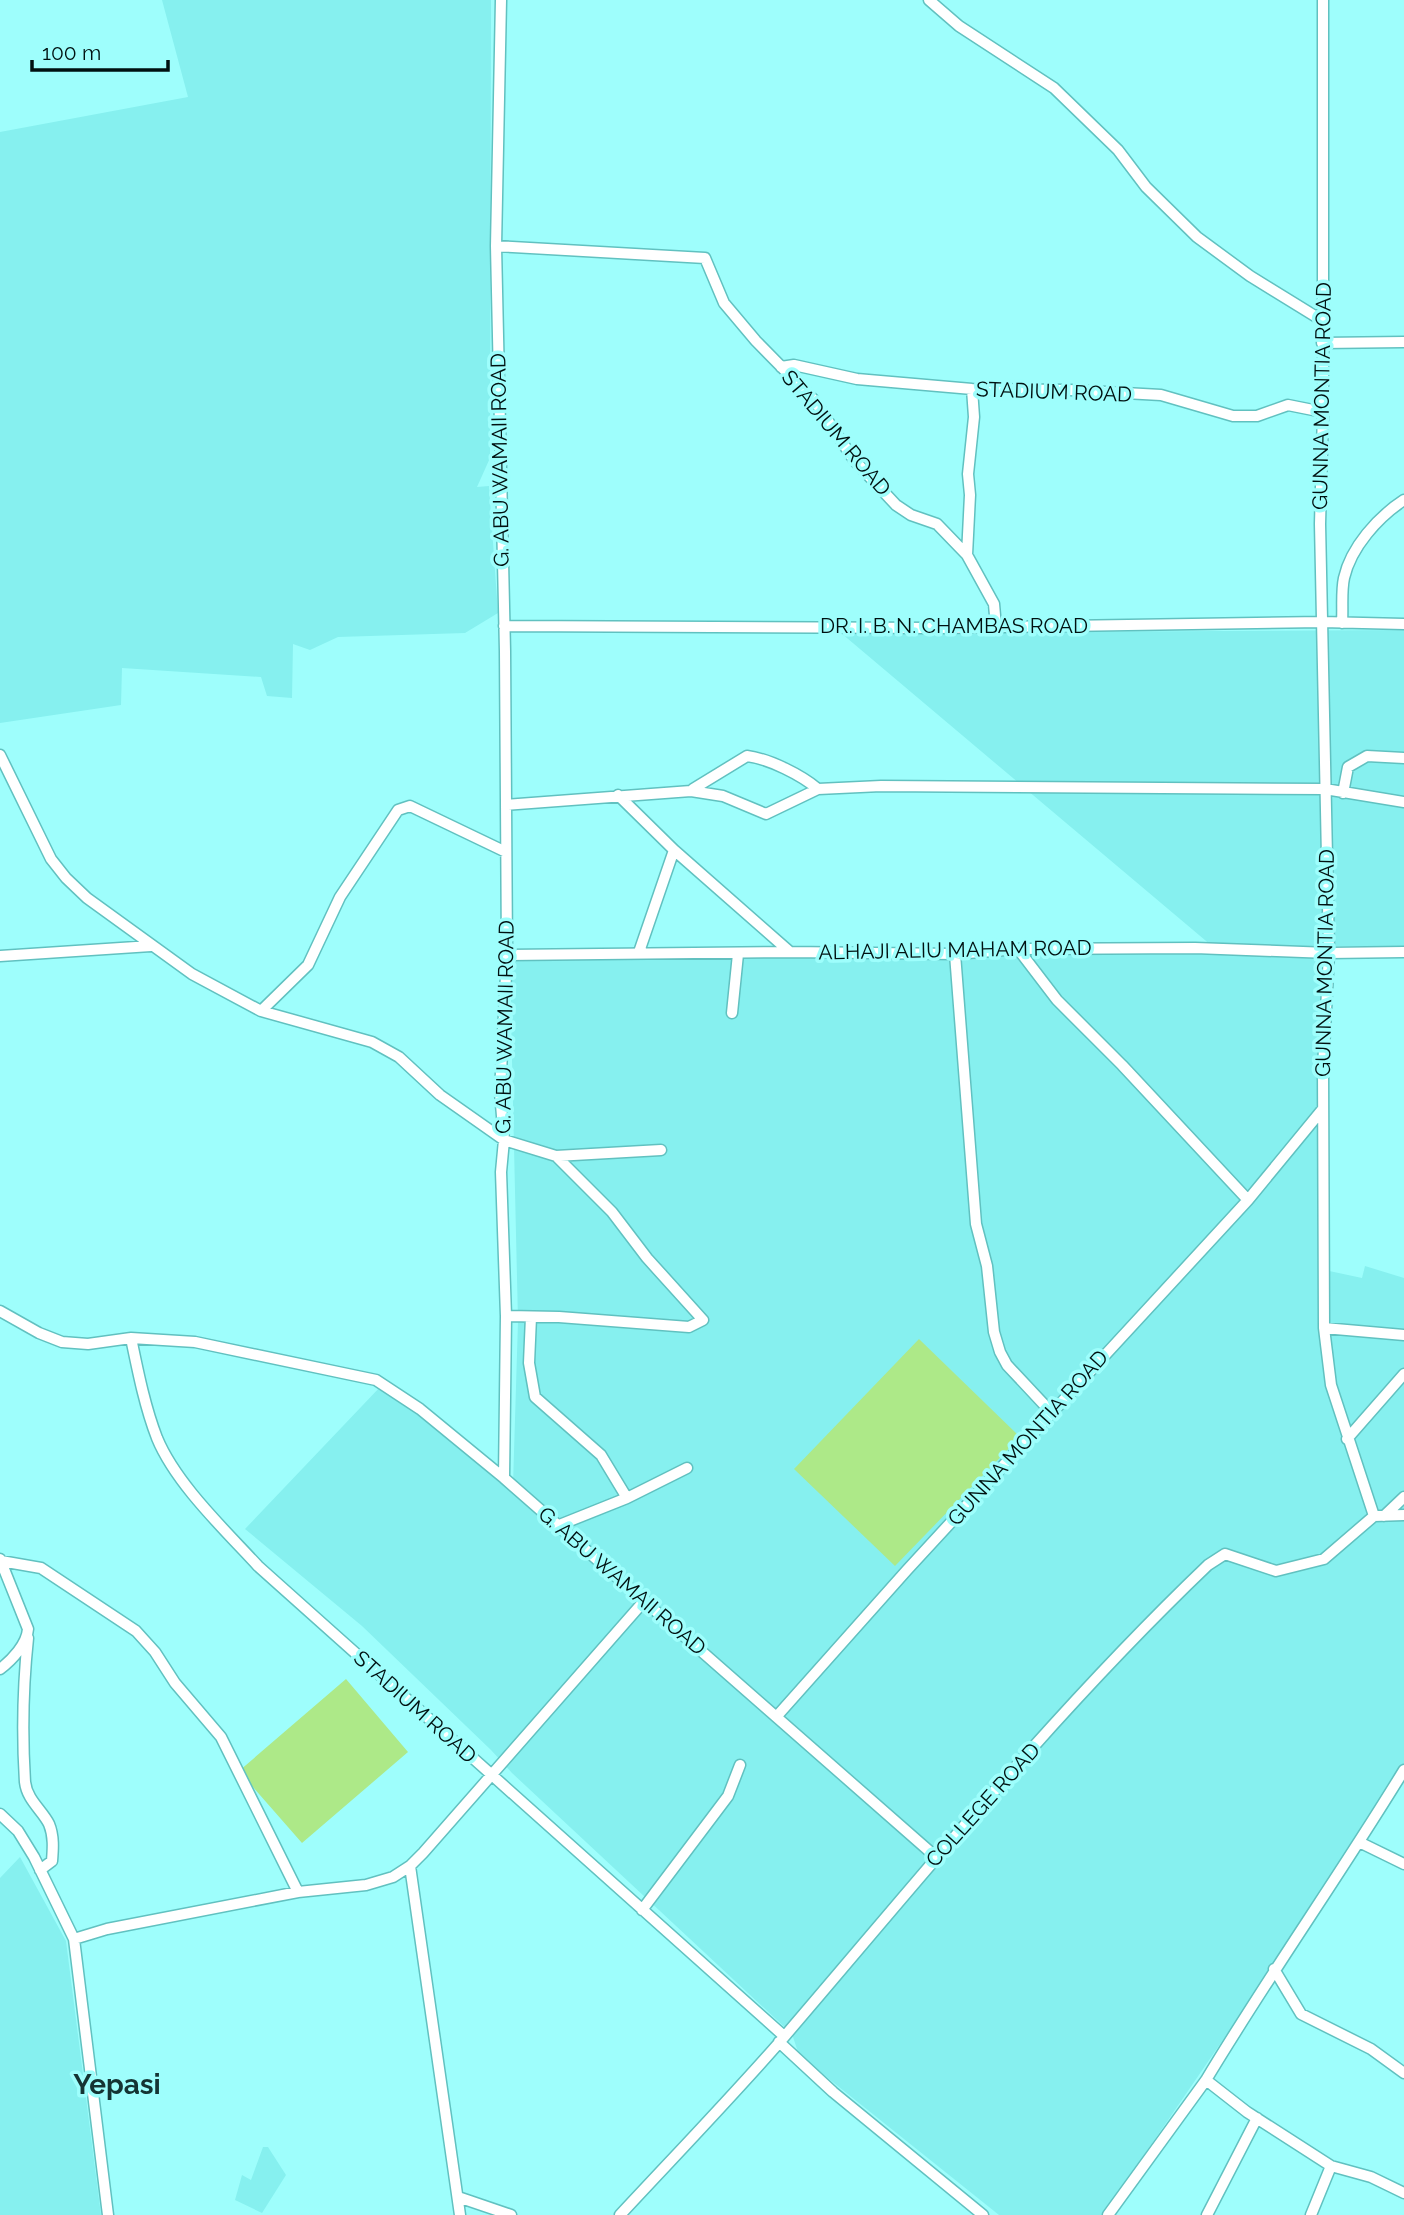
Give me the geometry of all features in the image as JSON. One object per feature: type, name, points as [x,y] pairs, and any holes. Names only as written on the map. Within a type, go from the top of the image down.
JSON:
[{"type":"street","name":"G. ABU WAMAII ROAD","points":[[501,0],[496,246],[504,626],[507,955],[500,1093],[504,1140],[501,1172],[506,1317],[504,1478],[936,1857]]},
{"type":"street","points":[[929,0],[969,33],[1054,88],[1118,150],[1146,187],[1198,237],[1261,283],[1322,321]]},
{"type":"street","name":"GUNNA MONTIA ROAD","points":[[777,1717],[1051,1412],[1248,1200],[1322,1110],[1329,953],[1320,524],[1323,412],[1323,0]]},
{"type":"street","name":"STADIUM ROAD","points":[[496,246],[702,256],[708,262],[711,276],[724,303],[814,400],[854,460],[896,505],[911,515],[937,524],[967,555],[994,604],[996,627]]},
{"type":"street","points":[[1322,343],[1404,342]]},
{"type":"street","name":"STADIUM ROAD","points":[[781,367],[794,365],[857,379],[972,389],[1070,390],[1161,396],[1233,416],[1256,416],[1288,405],[1323,412]]},
{"type":"street","points":[[967,555],[970,495],[968,474],[974,417],[972,389]]},
{"type":"street","points":[[1342,622],[1344,578],[1351,559],[1374,525],[1404,500]]},
{"type":"street","name":"DR. I. B. N. CHAMBAS ROAD","points":[[504,626],[996,627],[1322,622],[1404,624]]},
{"type":"street","points":[[0,755],[59,868],[87,898],[192,974],[261,1011],[372,1042],[399,1057],[440,1096],[504,1140],[556,1156],[661,1150]]},
{"type":"street","points":[[691,790],[747,756],[805,778],[818,789]]},
{"type":"street","points":[[1343,793],[1348,767],[1367,757],[1404,758]]},
{"type":"street","points":[[506,805],[691,790],[723,796],[766,814],[818,789],[1034,784],[1325,789],[1404,802]]},
{"type":"street","points":[[618,795],[674,850],[790,952]]},
{"type":"street","points":[[261,1011],[308,965],[340,897],[398,810],[410,806],[506,852]]},
{"type":"street","points":[[639,952],[674,850]]},
{"type":"street","points":[[0,956],[151,946]]},
{"type":"street","name":"ALHAJI ALIU MAHAM ROAD","points":[[507,955],[639,952],[955,954],[1018,949],[1195,948],[1329,953],[1404,952]]},
{"type":"street","points":[[1018,949],[1058,1000],[1248,1200]]},
{"type":"street","points":[[732,1013],[738,954]]},
{"type":"street","points":[[955,954],[976,1224],[987,1266],[994,1332],[1007,1365],[1051,1412]]},
{"type":"street","points":[[1322,1110],[1324,1328],[1328,1372],[1347,1439],[1379,1516],[1404,1515]]},
{"type":"street","points":[[506,1317],[689,1327],[703,1320],[647,1258],[612,1212],[556,1156]]},
{"type":"street","points":[[0,1311],[39,1334],[62,1342],[88,1344],[131,1338],[195,1342],[376,1380],[420,1409],[504,1478]]},
{"type":"street","points":[[531,1317],[528,1363],[536,1397],[601,1455],[627,1498]]},
{"type":"street","points":[[1324,1328],[1404,1335]]},
{"type":"street","name":"STADIUM ROAD","points":[[131,1338],[151,1419],[169,1461],[205,1507],[258,1566],[642,1910],[782,2039],[833,2092],[983,2215]]},
{"type":"street","points":[[1347,1439],[1404,1374]]},
{"type":"street","points":[[557,1526],[627,1498],[687,1468]]},
{"type":"street","name":"COLLEGE ROAD","points":[[620,2215],[782,2039],[936,1857],[1091,1684],[1208,1564],[1225,1554],[1276,1570],[1324,1559],[1404,1496]]},
{"type":"street","points":[[0,1560],[28,1629],[24,1683],[25,1783],[35,1806],[48,1823],[53,1842],[52,1861],[40,1870]]},
{"type":"street","points":[[0,1560],[41,1568],[136,1632],[155,1652],[175,1683],[221,1737],[298,1892]]},
{"type":"street","points":[[74,1939],[107,1929],[298,1892],[366,1885],[393,1877],[410,1866],[645,1600]]},
{"type":"street","points":[[0,1669],[28,1638]]},
{"type":"street","points":[[642,1910],[728,1796],[740,1765]]},
{"type":"street","points":[[1108,2215],[1206,2080],[1274,1969],[1404,1770]]},
{"type":"street","points":[[0,1814],[18,1831],[74,1939],[108,2215]]},
{"type":"street","points":[[1359,1842],[1404,1864]]},
{"type":"street","points":[[410,1866],[460,2215]]},
{"type":"street","points":[[1274,1969],[1301,2014],[1371,2049],[1404,2073]]},
{"type":"street","points":[[1206,2080],[1257,2118],[1331,2166],[1371,2177],[1404,2193]]},
{"type":"street","points":[[1207,2215],[1257,2118]]},
{"type":"street","points":[[1311,2215],[1331,2166]]},
{"type":"street","points":[[458,2197],[511,2215]]},
{"type":"shaded area","points":[[162,0],[491,0],[490,458],[477,487],[489,486],[498,613],[465,633],[338,637],[310,650],[293,644],[292,698],[267,696],[261,677],[122,668],[121,705],[0,723],[0,132],[188,97]]},
{"type":"shaded area","points":[[1404,630],[1404,946],[1212,946],[841,633]]},
{"type":"shaded area","points":[[1323,954],[1320,1269],[1362,1278],[1365,1266],[1404,1278],[1404,1768],[1314,1907],[1103,2215],[999,2215],[799,2055],[792,2034],[512,1773],[362,1626],[245,1529],[381,1386],[513,1485],[518,1321],[510,973],[511,963],[523,956]]},
{"type":"shaded area","points":[[20,1857],[66,1941],[101,2215],[0,2215],[0,1878]]},
{"type":"shaded area","points":[[263,2147],[268,2147],[286,2175],[262,2213],[235,2200],[242,2175],[251,2180]]},
{"type":"green space","points":[[919,1339],[1020,1437],[895,1566],[794,1469]]},
{"type":"green space","points":[[346,1679],[408,1752],[302,1843],[239,1771]]},
{"type":"district","name":"Yepasi","points":[[117,2084]]}]
